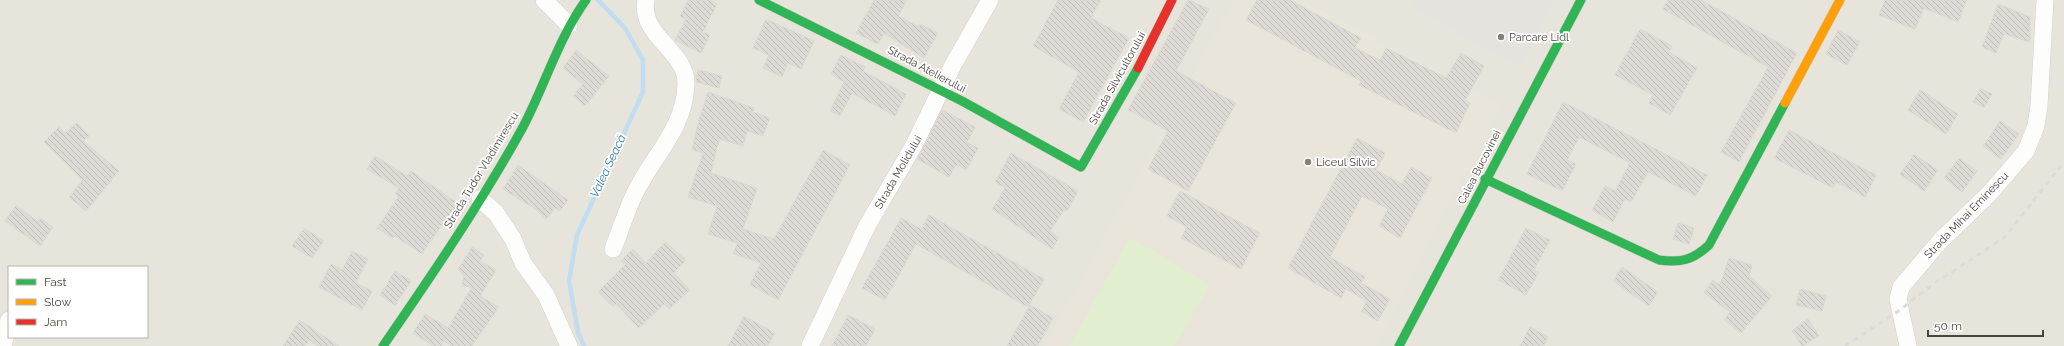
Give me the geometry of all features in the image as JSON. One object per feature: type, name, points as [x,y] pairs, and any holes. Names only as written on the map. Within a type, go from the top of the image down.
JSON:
[{"type":"main road","name":"Strada Tudor Vladimirescu","points":[[383,346],[480,199],[530,112],[569,25],[586,0]]},
{"type":"main road","name":"Strada Atelierului","points":[[759,0],[908,71],[941,91],[1017,130],[1081,167]]},
{"type":"main road","name":"Strada Silvicultorului","points":[[1081,167],[1133,77],[1172,0]]},
{"type":"main road","name":"Calea Bucovinei","points":[[1399,346],[1581,0]]},
{"type":"main road","points":[[1486,179],[1660,260],[1679,263],[1697,257],[1709,245],[1840,0]]},
{"type":"street","points":[[544,0],[569,25]]},
{"type":"street","points":[[613,249],[634,194],[664,148],[676,124],[683,104],[686,84],[685,72],[650,25],[644,11],[646,0]]},
{"type":"street","name":"Strada Molidului","points":[[810,346],[867,226],[914,145],[953,66],[990,0]]},
{"type":"street","name":"Strada Mihai Eminescu","points":[[1908,346],[1898,299],[1901,287],[1913,271],[1941,240],[1989,194],[2026,151],[2036,126],[2039,106],[2045,0]]},
{"type":"street","points":[[480,199],[496,213],[513,239],[523,263],[546,295],[569,346]]},
{"type":"street","points":[[3,346],[8,324]]},
{"type":"shaded area","points":[[0,0],[2064,0],[2064,346],[0,346]]},
{"type":"shaded area","name":"Liceul Silvic","points":[[1233,0],[1302,0],[1501,106],[1375,346],[1045,346]]},
{"type":"shaded area","name":"Parcare Lidl","points":[[1415,0],[1555,0],[1520,66],[1411,8]]},
{"type":"green space","points":[[1130,237],[1210,285],[1175,346],[1069,346]]},
{"type":"building","points":[[688,0],[709,0],[717,4],[703,32],[710,35],[701,53],[675,40],[686,19],[680,16]]},
{"type":"building","points":[[874,0],[907,0],[898,16],[919,27],[920,24],[938,33],[924,58],[884,33],[878,44],[856,33]]},
{"type":"building","points":[[1058,0],[1101,0],[1091,18],[1129,38],[1083,122],[1059,109],[1079,72],[1033,46]]},
{"type":"building","points":[[1188,0],[1209,9],[1176,71],[1236,103],[1188,191],[1148,169],[1168,131],[1128,110]]},
{"type":"building","points":[[1257,0],[1290,0],[1361,38],[1355,48],[1380,60],[1386,48],[1446,78],[1461,53],[1484,66],[1465,100],[1470,103],[1456,133],[1359,85],[1361,81],[1246,20]]},
{"type":"building","points":[[1668,0],[1701,0],[1797,53],[1739,162],[1721,152],[1768,67],[1663,9]]},
{"type":"building","points":[[1885,0],[1967,0],[1958,22],[1924,8],[1915,29],[1879,15]]},
{"type":"building","points":[[1998,4],[2030,17],[2030,42],[2004,34],[1996,53],[1982,47]]},
{"type":"building","points":[[766,19],[814,41],[801,69],[788,63],[782,77],[763,68],[769,55],[753,48]]},
{"type":"building","points":[[1640,29],[1672,46],[1669,52],[1697,68],[1670,115],[1649,103],[1653,95],[1615,75]]},
{"type":"building","points":[[1838,30],[1860,42],[1847,65],[1826,54]]},
{"type":"building","points":[[576,50],[609,76],[585,106],[573,96],[583,84],[563,68]]},
{"type":"building","points":[[841,55],[865,67],[863,71],[906,94],[895,116],[852,93],[840,116],[830,111],[844,82],[831,74]]},
{"type":"building","points":[[698,70],[722,76],[719,88],[696,82]]},
{"type":"building","points":[[1981,88],[1992,94],[1984,108],[1973,102]]},
{"type":"building","points":[[1920,90],[1958,114],[1946,134],[1908,110]]},
{"type":"building","points":[[708,92],[754,108],[753,112],[770,118],[763,136],[747,131],[743,146],[719,139],[711,173],[757,188],[743,229],[774,239],[823,150],[850,165],[778,300],[750,285],[761,263],[733,254],[737,243],[708,234],[717,206],[688,197],[703,153],[692,150],[699,120]]},
{"type":"building","points":[[1563,102],[1707,175],[1696,196],[1648,172],[1631,202],[1625,199],[1613,222],[1592,210],[1605,186],[1615,191],[1630,163],[1579,137],[1567,160],[1576,164],[1562,191],[1527,174]]},
{"type":"building","points":[[942,110],[975,127],[967,142],[978,148],[966,170],[956,165],[949,177],[917,159]]},
{"type":"building","points":[[2000,121],[2019,134],[2001,159],[1983,146]]},
{"type":"building","points":[[77,123],[89,136],[83,141],[119,171],[86,211],[69,197],[83,180],[44,142],[59,127],[65,133]]},
{"type":"building","points":[[1789,130],[1876,175],[1865,197],[1836,182],[1833,188],[1774,158]]},
{"type":"building","name":"Liceul Silvic","points":[[1357,138],[1385,153],[1376,170],[1402,184],[1411,167],[1432,178],[1400,238],[1379,226],[1388,209],[1362,196],[1330,257],[1365,277],[1361,283],[1390,299],[1378,321],[1361,311],[1367,301],[1346,289],[1341,298],[1288,268]]},
{"type":"building","points":[[1011,153],[1078,191],[1067,211],[1064,210],[1050,231],[1059,238],[1052,249],[992,209],[1005,188],[995,182]]},
{"type":"building","points":[[1914,154],[1938,170],[1924,191],[1900,174]]},
{"type":"building","points":[[375,156],[407,176],[411,171],[460,205],[446,224],[443,223],[422,254],[395,236],[393,238],[377,228],[399,196],[395,194],[399,188],[367,169]]},
{"type":"building","points":[[1959,158],[1977,171],[1962,192],[1944,178]]},
{"type":"building","points":[[518,165],[568,200],[560,211],[555,208],[546,219],[535,209],[503,189]]},
{"type":"building","points":[[1180,191],[1260,233],[1241,269],[1181,238],[1187,227],[1167,216]]},
{"type":"building","points":[[16,205],[38,222],[40,218],[53,227],[40,246],[5,221]]},
{"type":"building","points":[[929,215],[1044,279],[1028,307],[916,244],[885,300],[862,288],[901,218],[921,229]]},
{"type":"building","points":[[1678,223],[1694,228],[1689,244],[1673,239]]},
{"type":"building","points":[[304,228],[324,241],[312,258],[292,246]]},
{"type":"building","points":[[1526,228],[1550,240],[1534,270],[1539,272],[1526,295],[1498,280]]},
{"type":"building","points":[[665,242],[686,260],[674,273],[690,290],[669,309],[664,304],[639,328],[616,304],[613,307],[598,292],[625,265],[621,261],[633,249],[646,263]]},
{"type":"building","points":[[472,247],[484,255],[480,261],[496,270],[480,296],[499,307],[472,346],[451,346],[444,341],[441,346],[433,346],[413,333],[425,314],[448,328],[472,287],[462,286],[464,275],[458,269]]},
{"type":"building","points":[[352,251],[368,259],[356,283],[372,291],[362,310],[319,287],[331,264],[342,270]]},
{"type":"building","points":[[1729,258],[1752,265],[1749,276],[1772,296],[1741,333],[1724,320],[1730,312],[1704,293],[1713,280],[1720,285]]},
{"type":"building","points":[[1622,267],[1658,292],[1649,306],[1613,281]]},
{"type":"building","points":[[395,271],[411,281],[395,305],[380,295]]},
{"type":"building","points":[[1800,289],[1826,296],[1822,311],[1796,305]]},
{"type":"building","points":[[1030,305],[1053,318],[1038,346],[1007,346]]},
{"type":"building","points":[[848,315],[875,329],[866,346],[832,346]]},
{"type":"building","points":[[744,316],[775,333],[768,346],[728,346]]},
{"type":"building","points":[[1808,319],[1819,336],[1802,346],[1792,331]]},
{"type":"building","points":[[300,320],[339,346],[318,346],[309,340],[305,346],[283,346]]},
{"type":"building","points":[[1530,327],[1548,337],[1544,346],[1520,346]]},
{"type":"waterway","name":"Valea Seacă","points":[[584,346],[578,332],[569,281],[577,235],[643,92],[643,60],[625,28],[598,0]]},
{"type":"railway","points":[[1845,346],[1900,310],[1932,285],[2004,238],[2064,162]]},
{"type":"traffic: fast","points":[[383,346],[456,238],[507,155],[531,111],[567,30],[586,0]]},
{"type":"traffic: fast","points":[[759,0],[962,101],[1081,167],[1138,68]]},
{"type":"traffic: fast","points":[[1399,346],[1581,0]]},
{"type":"traffic: fast","points":[[1485,179],[1659,260],[1680,261],[1698,254],[1709,245],[1785,103]]},
{"type":"traffic: slow","points":[[1785,103],[1840,0]]},
{"type":"traffic: jam","points":[[1138,68],[1172,0]]},
{"type":"place","name":"Parcare Lidl","points":[[1501,37]]},
{"type":"place","name":"Liceul Silvic","points":[[1308,162]]}]
